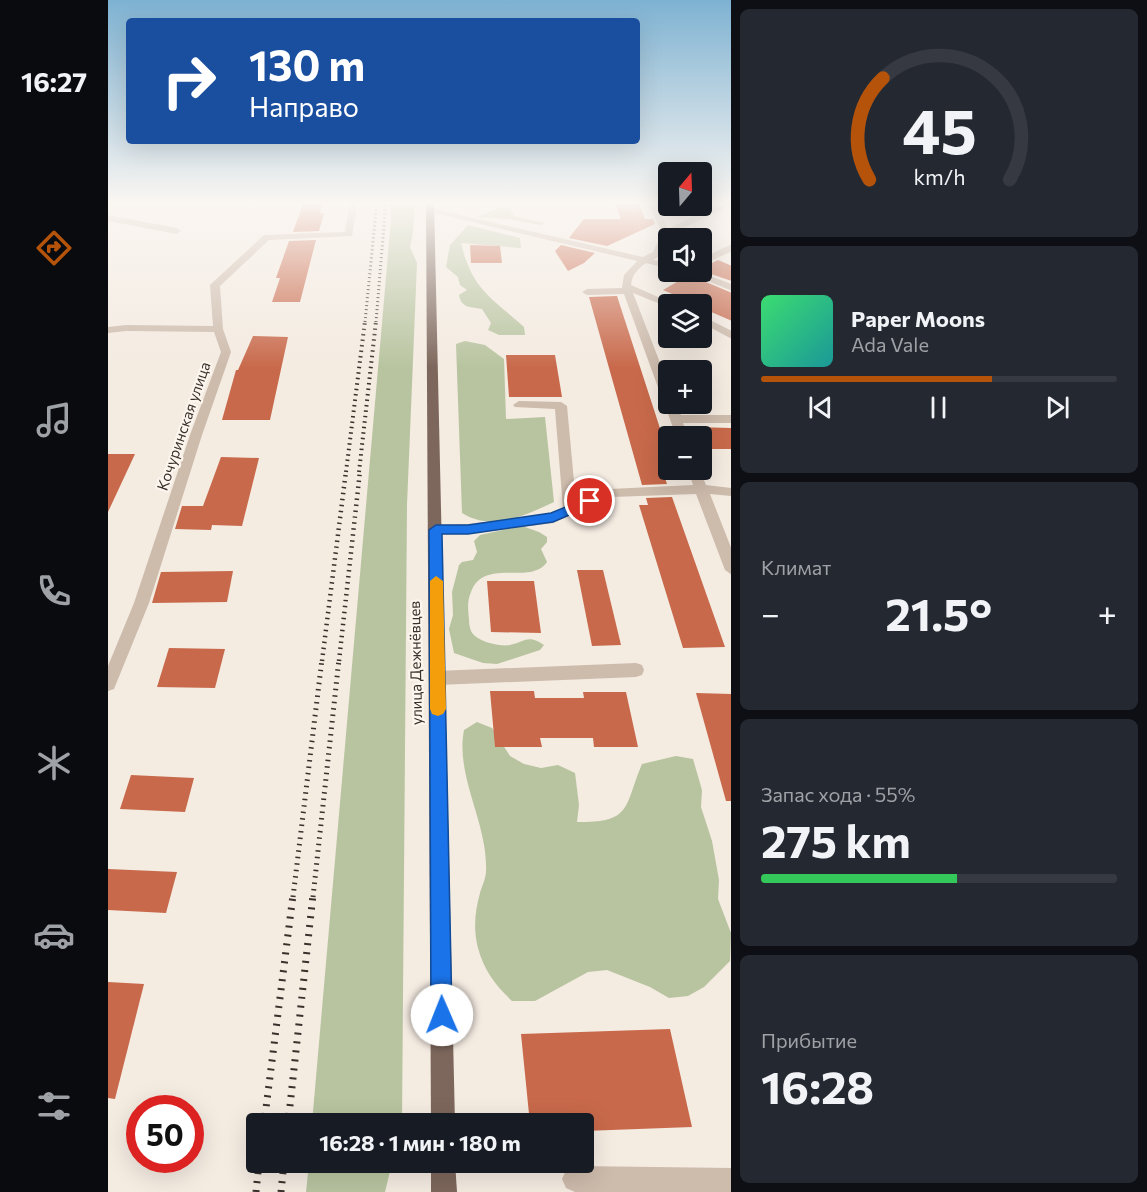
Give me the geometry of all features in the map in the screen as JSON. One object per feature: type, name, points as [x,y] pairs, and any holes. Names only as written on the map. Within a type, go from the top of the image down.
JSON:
[{"type":"main road","name":"улица Дежнёвцев","points":[[431,257],[443,1113]]},
{"type":"main road","points":[[443,1173],[444,1192]]},
{"type":"street","name":"Кочуринская улица","points":[[108,684],[121,658],[204,405],[226,352],[218,329],[215,285],[246,257]]},
{"type":"street","points":[[624,257],[658,264]]},
{"type":"street","points":[[651,257],[641,261],[629,275],[627,288],[658,372]]},
{"type":"street","points":[[712,280],[731,288]]},
{"type":"street","points":[[587,292],[627,288],[658,300]]},
{"type":"street","points":[[712,323],[731,335]]},
{"type":"street","points":[[108,330],[126,328],[218,329]]},
{"type":"street","points":[[519,405],[561,406],[570,510]]},
{"type":"street","points":[[673,414],[678,426]]},
{"type":"street","points":[[675,419],[731,419]]},
{"type":"street","points":[[698,480],[731,567]]},
{"type":"street","points":[[436,530],[468,529],[553,518],[610,493],[702,489],[731,492]]},
{"type":"street","points":[[437,678],[636,669]]},
{"type":"street","points":[[575,1179],[731,1181]]},
{"type":"green space","points":[[388,257],[414,257],[417,263],[407,505],[402,1113],[313,1113]]},
{"type":"green space","points":[[448,257],[465,257],[477,283],[524,327],[525,335],[499,335],[488,330],[491,323],[482,309],[467,306],[462,302],[459,295],[467,290],[460,285],[458,277],[446,267]]},
{"type":"green space","points":[[465,341],[485,345],[504,359],[506,419],[545,417],[554,502],[509,520],[485,521],[473,519],[462,513],[456,344]]},
{"type":"green space","points":[[522,526],[547,537],[547,542],[541,549],[547,562],[540,569],[530,572],[497,573],[477,582],[469,599],[470,626],[475,636],[492,644],[515,644],[530,639],[544,645],[540,650],[497,664],[483,663],[454,653],[449,629],[453,615],[452,592],[459,565],[462,562],[473,560],[477,552],[474,541],[480,535]]},
{"type":"green space","points":[[477,722],[492,728],[510,756],[524,764],[541,768],[558,765],[575,773],[579,805],[577,822],[608,819],[624,809],[642,764],[676,756],[693,759],[702,790],[701,807],[712,841],[719,880],[718,899],[731,933],[730,961],[704,987],[688,996],[669,998],[650,987],[607,970],[588,972],[535,1001],[512,1001],[500,989],[483,963],[476,934],[477,907],[486,874],[485,853],[464,765],[462,747],[464,730]]},
{"type":"green space","points":[[308,1173],[390,1173],[385,1192],[306,1192]]},
{"type":"building","points":[[284,257],[312,257],[300,302],[272,302],[280,278],[276,278]]},
{"type":"building","points":[[471,257],[501,257],[502,263],[471,263]]},
{"type":"building","points":[[559,257],[591,257],[584,263],[568,271]]},
{"type":"building","points":[[718,260],[731,266],[731,281],[712,274],[712,263]]},
{"type":"building","points":[[677,282],[706,282],[731,293],[731,321],[712,312],[712,294],[672,294],[663,290]]},
{"type":"building","points":[[617,296],[659,426],[658,480],[666,480],[667,484],[642,485],[589,297]]},
{"type":"building","points":[[253,336],[288,337],[270,420],[222,420],[236,370]]},
{"type":"building","points":[[506,355],[555,355],[562,397],[509,397]]},
{"type":"building","points":[[712,427],[731,428],[731,449],[712,449]]},
{"type":"building","points":[[108,454],[135,454],[108,512]]},
{"type":"building","points":[[221,457],[259,458],[242,526],[212,525],[211,530],[175,529],[182,506],[203,506]]},
{"type":"building","points":[[672,497],[725,647],[683,648],[639,505],[648,505],[646,498]]},
{"type":"building","points":[[577,570],[603,570],[621,645],[592,646]]},
{"type":"building","points":[[233,571],[227,602],[152,603],[161,572]]},
{"type":"building","points":[[487,581],[534,581],[541,633],[491,632]]},
{"type":"building","points":[[169,648],[225,649],[215,688],[157,687]]},
{"type":"building","points":[[490,691],[534,691],[535,698],[584,698],[583,692],[626,692],[638,747],[594,747],[593,738],[540,738],[542,747],[495,747]]},
{"type":"building","points":[[696,693],[731,694],[731,801],[726,801]]},
{"type":"building","points":[[131,775],[194,778],[185,812],[120,809]]},
{"type":"building","points":[[108,869],[177,872],[166,913],[108,910]]},
{"type":"building","points":[[108,982],[144,984],[115,1099],[108,1098]]},
{"type":"building","points":[[670,1029],[692,1127],[594,1131],[594,1113],[529,1113],[521,1034]]},
{"type":"railway","points":[[365,322],[371,257]]},
{"type":"railway","points":[[376,322],[381,257]]},
{"type":"railway","points":[[346,472],[365,321]]},
{"type":"railway","points":[[359,472],[376,321]]},
{"type":"railway","points":[[322,661],[346,471]]},
{"type":"railway","points":[[339,661],[360,471]]},
{"type":"railway","points":[[293,897],[322,659]]},
{"type":"railway","points":[[313,897],[339,659]]},
{"type":"railway","points":[[265,1113],[293,895]]},
{"type":"railway","points":[[289,1113],[313,895]]},
{"type":"railway","points":[[256,1192],[258,1173]]},
{"type":"railway","points":[[281,1192],[283,1173]]},
{"type":"slow traffic","points":[[436,581],[438,709]]},
{"type":"route","points":[[442,1015],[436,530],[468,529],[553,518],[590,501]]}]
